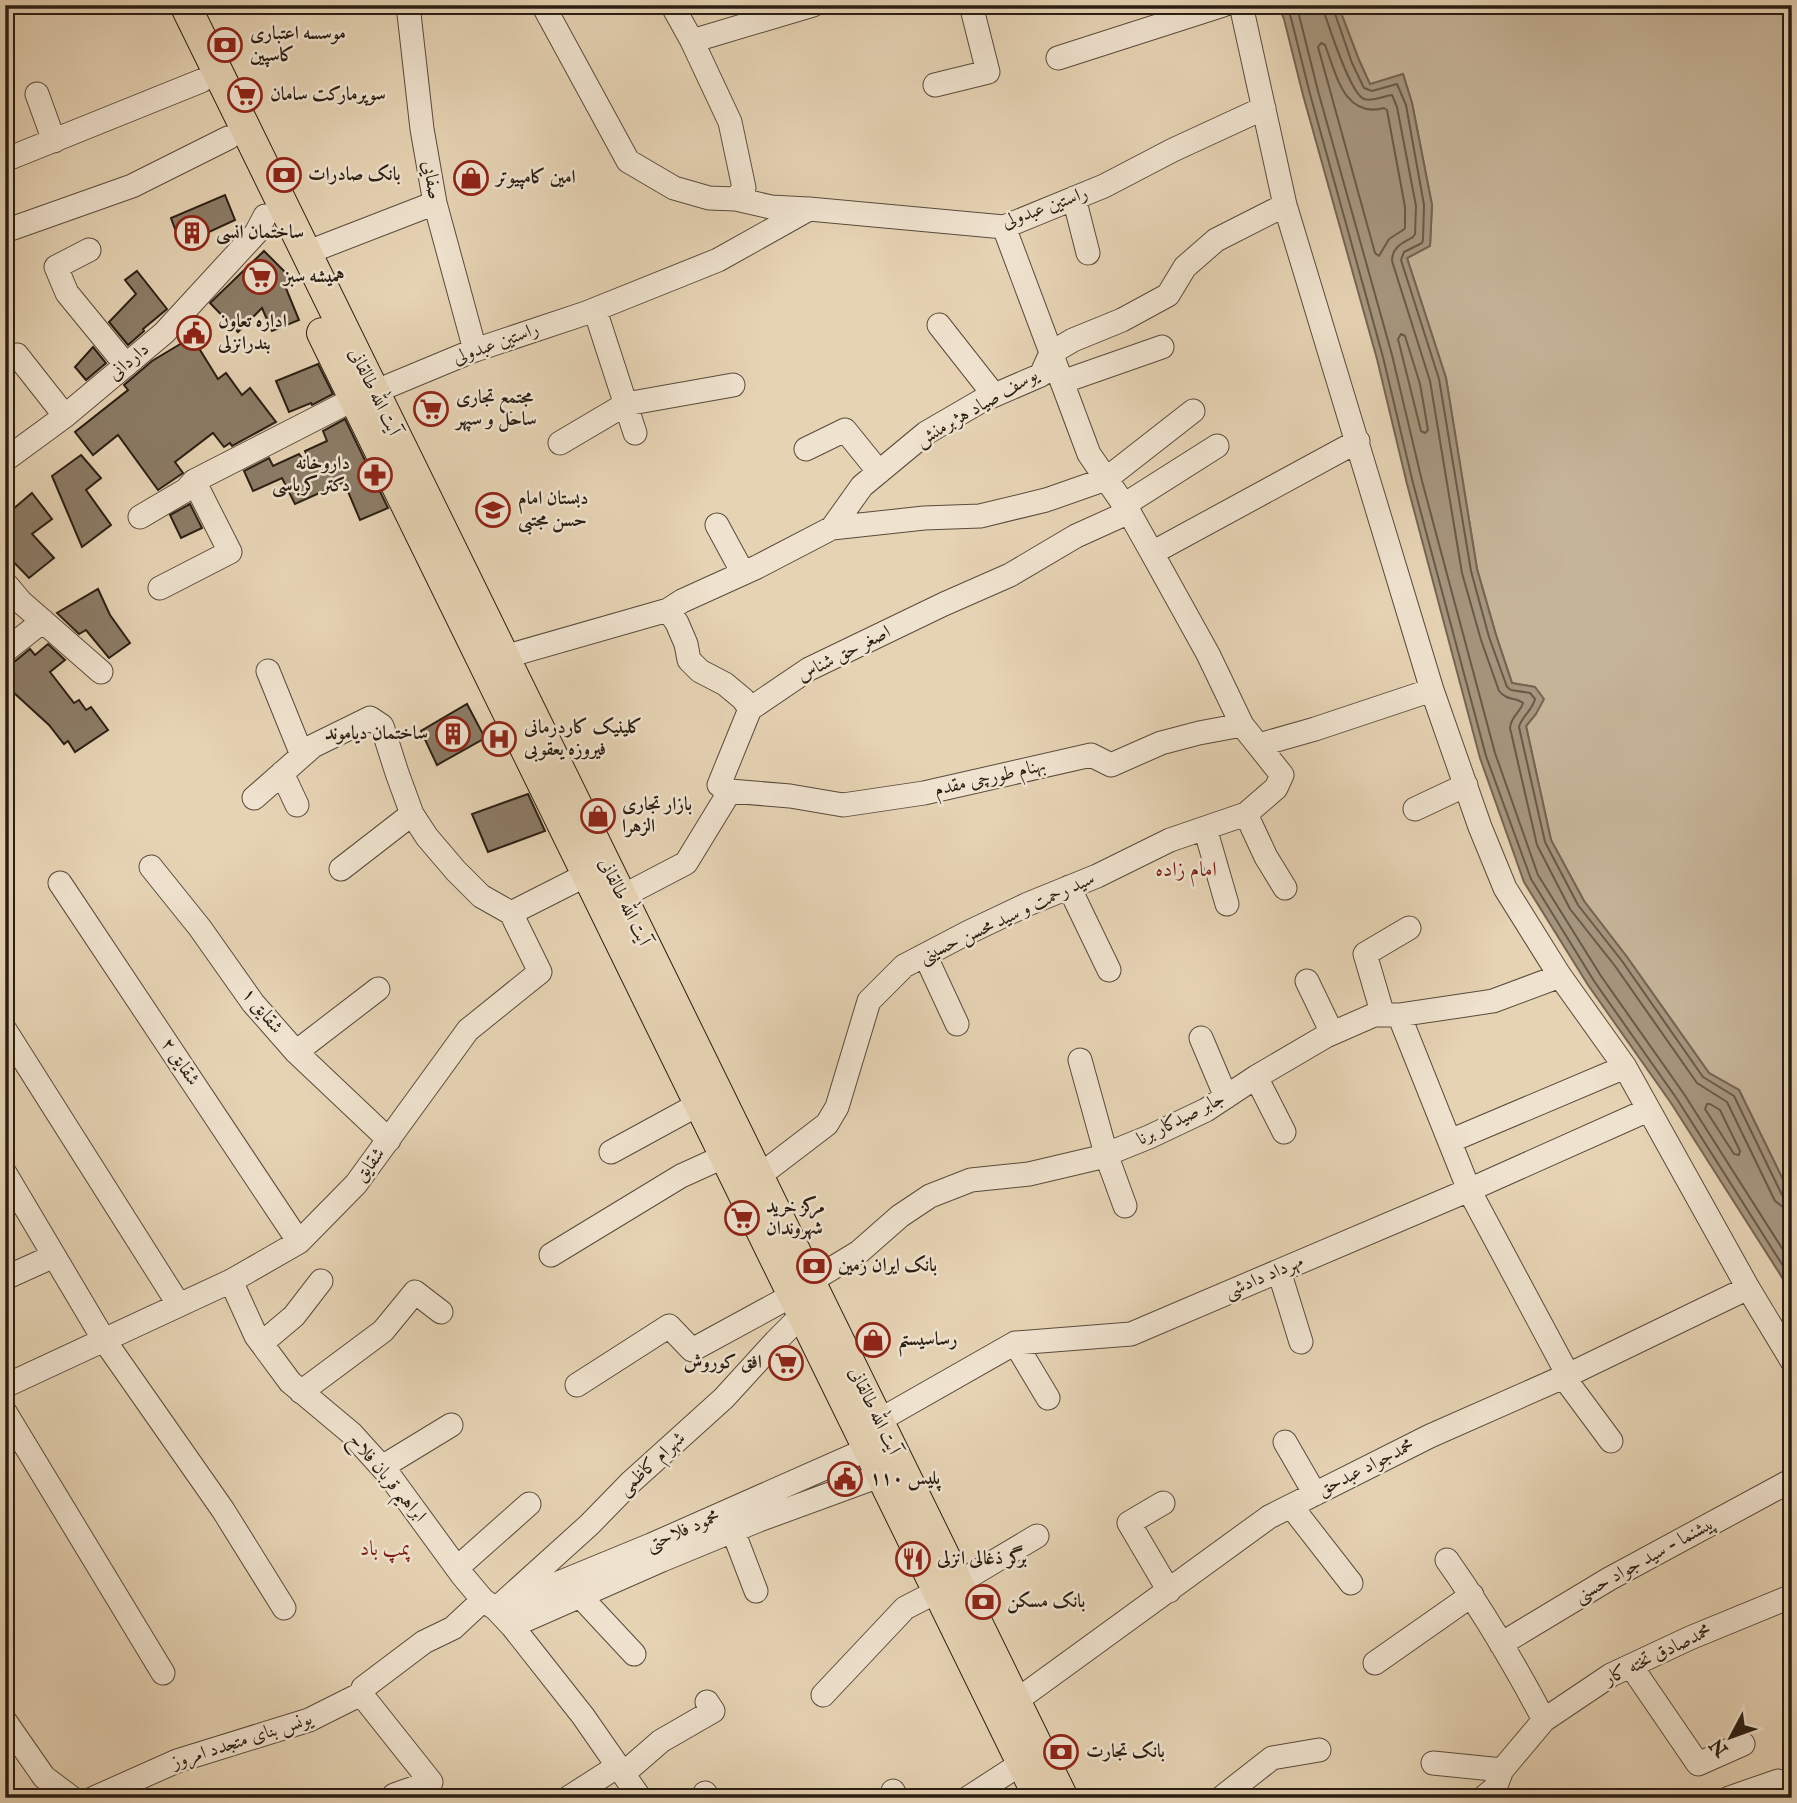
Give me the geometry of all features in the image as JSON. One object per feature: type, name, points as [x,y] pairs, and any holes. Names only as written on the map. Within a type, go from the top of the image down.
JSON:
[{"type":"main road","name":"آیت الله طالقانی","points":[[164,5],[265,216],[504,657],[596,870]]},
{"type":"main road","name":"آیت الله طالقانی","points":[[185,5],[306,253],[364,395],[596,870],[758,1176],[802,1297]]},
{"type":"main road","name":"آیت الله طالقانی","points":[[612,902],[699,1104],[878,1437],[948,1587],[1039,1798]]},
{"type":"main road","name":"آیت الله طالقانی","points":[[878,1437],[882,1475],[1016,1701],[1063,1798]]},
{"type":"street","name":"صفایی","points":[[408,5],[422,129],[435,203],[475,350]]},
{"type":"street","name":"راستین عبدولی","points":[[542,5],[628,160],[674,188],[709,198],[736,199],[771,207],[1004,227],[1104,186],[1173,150],[1264,108]]},
{"type":"street","points":[[672,5],[730,122],[744,188],[736,199]]},
{"type":"street","points":[[692,41],[813,5]]},
{"type":"street","points":[[935,85],[988,72],[971,5]]},
{"type":"street","points":[[1058,58],[1223,5]]},
{"type":"street","points":[[1241,5],[1285,205],[1432,690],[1480,827],[1505,888],[1560,976],[1625,1067],[1748,1288],[1792,1361]]},
{"type":"street","points":[[5,160],[201,81]]},
{"type":"street","points":[[37,94],[54,141]]},
{"type":"street","points":[[5,231],[132,186],[228,138]]},
{"type":"street","points":[[1074,198],[1088,253]]},
{"type":"street","points":[[306,253],[435,203]]},
{"type":"street","name":"یوسف صیاد هژبرمنش","points":[[504,657],[668,610],[832,528],[862,486],[926,433],[981,401],[1041,375],[1051,353],[1073,340],[1122,320],[1168,295],[1185,267],[1216,240],[1285,205]]},
{"type":"street","name":"راستین عبدولی","points":[[140,517],[186,490],[194,481],[364,395],[475,350],[595,310],[718,260],[809,209]]},
{"type":"street","name":"داردانی","points":[[5,460],[65,416],[164,333],[256,233],[265,216]]},
{"type":"street","name":"سید رحمت و سید محسن حسینی","points":[[758,1176],[827,1124],[837,1107],[869,1001],[904,966],[1028,904],[1097,876],[1170,840],[1246,814],[1276,788],[1282,775],[1242,725],[1208,654],[1152,553],[1126,508],[1088,454],[1004,227]]},
{"type":"street","points":[[89,250],[56,267],[67,293],[126,365]]},
{"type":"street","points":[[595,310],[635,433]]},
{"type":"street","points":[[939,325],[994,395]]},
{"type":"street","points":[[1062,382],[1162,346]]},
{"type":"street","points":[[17,355],[65,416]]},
{"type":"street","points":[[560,443],[626,404],[733,386]]},
{"type":"street","points":[[832,528],[924,518],[980,516],[1046,499],[1106,479],[1194,411]]},
{"type":"street","points":[[806,449],[845,430],[879,472]]},
{"type":"street","points":[[1152,553],[1358,441]]},
{"type":"street","name":"اصغر حق شناس","points":[[750,709],[809,669],[1010,575],[1126,508],[1217,446]]},
{"type":"street","points":[[160,588],[230,551],[194,481]]},
{"type":"street","points":[[716,525],[743,573]]},
{"type":"street","points":[[5,583],[20,602],[101,672]]},
{"type":"street","points":[[612,902],[686,863],[730,791],[719,785],[750,709],[743,699],[725,684],[700,671],[689,660],[677,622],[668,610]]},
{"type":"street","points":[[5,651],[43,621]]},
{"type":"street","points":[[268,671],[302,755]]},
{"type":"street","points":[[1259,745],[1432,690]]},
{"type":"street","points":[[254,798],[313,746],[370,718],[382,726],[412,814],[427,837],[481,896],[511,913],[596,870]]},
{"type":"street","name":"بهنام طورچی مقدم","points":[[730,791],[790,796],[843,805],[925,793],[1091,755],[1111,765],[1161,743],[1242,725]]},
{"type":"street","points":[[282,772],[296,805]]},
{"type":"street","points":[[1415,809],[1466,785]]},
{"type":"street","points":[[341,869],[412,814]]},
{"type":"street","points":[[1246,814],[1285,888]]},
{"type":"street","points":[[1205,828],[1227,904]]},
{"type":"street","name":"شقایق ۱","points":[[151,867],[200,928],[253,1003],[296,1052],[389,1140]]},
{"type":"street","name":"شقایق ۲","points":[[60,883],[299,1242]]},
{"type":"street","points":[[1069,887],[1109,970]]},
{"type":"street","name":"شقایق","points":[[5,1386],[231,1281],[299,1242],[356,1184],[468,1030],[540,972],[511,913]]},
{"type":"street","points":[[1409,928],[1365,954],[1450,1141],[1469,1190],[1564,1376],[1611,1441]]},
{"type":"street","points":[[925,955],[957,1024]]},
{"type":"street","name":"جابر صیدکار برنا","points":[[802,1297],[900,1216],[930,1196],[971,1180],[1029,1174],[1106,1154],[1158,1133],[1206,1110],[1332,1033],[1374,1015],[1493,1001],[1560,976]]},
{"type":"street","points":[[1307,981],[1332,1033]]},
{"type":"street","points":[[296,1052],[378,989]]},
{"type":"street","points":[[5,1030],[179,1305]]},
{"type":"street","points":[[1201,1038],[1226,1097]]},
{"type":"street","points":[[1080,1060],[1106,1154],[1125,1206]]},
{"type":"street","points":[[1450,1141],[1625,1067]]},
{"type":"street","points":[[1256,1077],[1284,1132]]},
{"type":"street","points":[[611,1152],[699,1104]]},
{"type":"street","name":"مهرداد دادشی","points":[[878,1437],[1014,1343],[1131,1334],[1469,1190],[1648,1110]]},
{"type":"street","points":[[551,1255],[681,1176],[725,1156]]},
{"type":"street","points":[[5,1174],[104,1340],[223,1510],[284,1608]]},
{"type":"street","points":[[5,1278],[54,1256]]},
{"type":"street","points":[[1279,1271],[1301,1342]]},
{"type":"street","name":"ابراهیم قربان فلاح","points":[[231,1281],[256,1336],[290,1382],[351,1433],[382,1467],[457,1568],[512,1626],[583,1716],[640,1798]]},
{"type":"street","points":[[262,1343],[294,1316],[321,1281]]},
{"type":"street","name":"محمدجواد عبدحق","points":[[1016,1701],[1269,1517],[1430,1436],[1564,1376],[1748,1288]]},
{"type":"street","points":[[302,1392],[383,1331],[415,1292],[441,1312]]},
{"type":"street","points":[[577,1385],[669,1326],[692,1350],[802,1297]]},
{"type":"street","name":"شهرام کاظمی","points":[[489,1604],[589,1525],[631,1482],[724,1398],[776,1341],[802,1297]]},
{"type":"street","points":[[1014,1343],[1048,1398]]},
{"type":"street","points":[[5,1412],[163,1673]]},
{"type":"street","points":[[382,1467],[451,1425]]},
{"type":"street","name":"محمود فلاحتی","points":[[489,1604],[733,1531],[755,1511],[878,1437]]},
{"type":"street","points":[[1285,1442],[1315,1494]]},
{"type":"street","name":"محمود فلاحتی","points":[[512,1626],[580,1596],[657,1552],[755,1511],[882,1475]]},
{"type":"street","name":"پیشنما - سید جواد حسنی","points":[[1502,1644],[1609,1579],[1792,1480]]},
{"type":"street","points":[[1163,1503],[1129,1523],[1169,1591]]},
{"type":"street","points":[[457,1568],[529,1504]]},
{"type":"street","points":[[1292,1506],[1351,1583]]},
{"type":"street","points":[[733,1531],[756,1591]]},
{"type":"street","points":[[823,1695],[905,1608],[948,1587],[1037,1536]]},
{"type":"street","points":[[1447,1560],[1502,1644],[1544,1720]]},
{"type":"street","points":[[1375,1663],[1472,1595]]},
{"type":"street","points":[[580,1596],[634,1654]]},
{"type":"street","name":"محمدصادق تخته کار","points":[[1483,1798],[1495,1788],[1502,1770],[1544,1720],[1611,1675],[1690,1638],[1792,1596]]},
{"type":"street","name":"یونس بنای متجدد امروز","points":[[94,1798],[177,1761],[309,1720],[362,1694],[363,1688],[424,1642],[453,1628],[489,1604]]},
{"type":"street","points":[[1631,1666],[1698,1764],[1743,1744]]},
{"type":"street","points":[[362,1694],[431,1782],[394,1795],[393,1798]]},
{"type":"street","points":[[568,1798],[621,1770],[662,1741],[713,1711],[707,1702]]},
{"type":"street","points":[[5,1721],[44,1777],[72,1798]]},
{"type":"street","points":[[1221,1798],[1272,1758],[1318,1750]]},
{"type":"street","points":[[968,1798],[1022,1763]]},
{"type":"street","points":[[1433,1763],[1502,1770]]},
{"type":"street","points":[[1729,1798],[1778,1780]]},
{"type":"shaded area","points":[[1338,5],[1792,5],[1792,1198],[1739,1090],[1709,1073],[1584,901],[1551,840],[1526,726],[1536,714],[1535,687],[1512,683],[1496,635],[1477,569],[1446,378],[1407,258],[1430,246],[1432,205],[1412,103],[1403,74],[1370,85]]},
{"type":"water","points":[[1278,5],[1338,5],[1370,84],[1403,74],[1412,103],[1432,205],[1430,246],[1407,258],[1446,378],[1477,569],[1496,635],[1512,683],[1535,687],[1544,699],[1526,726],[1551,840],[1584,901],[1709,1073],[1739,1090],[1792,1198],[1792,1293],[1671,1103],[1588,985],[1524,882],[1480,758],[1407,484],[1377,359]]},
{"type":"building","name":"ساختمان انسی","points":[[225,195],[235,220],[181,245],[171,218]]},
{"type":"building","points":[[264,251],[292,279],[285,286],[299,320],[272,331],[262,308],[238,332],[210,303]]},
{"type":"building","points":[[137,271],[167,309],[128,345],[109,322],[136,294],[125,280]]},
{"type":"building","points":[[192,337],[218,379],[226,373],[242,395],[250,388],[276,422],[232,446],[230,443],[224,447],[213,433],[175,462],[183,473],[158,490],[118,435],[93,455],[75,432],[128,390],[124,385],[152,361]]},
{"type":"building","points":[[93,347],[106,363],[86,380],[75,367]]},
{"type":"building","points":[[318,364],[333,394],[312,405],[311,403],[289,412],[276,381]]},
{"type":"building","points":[[345,419],[388,508],[360,520],[344,482],[295,504],[282,478],[253,491],[244,471],[269,458],[273,466],[299,454],[305,462],[309,460],[305,451],[327,441],[323,431]]},
{"type":"building","points":[[81,455],[101,478],[86,490],[111,525],[82,547],[52,476]]},
{"type":"building","points":[[32,493],[52,519],[32,534],[54,558],[29,578],[5,553],[5,516]]},
{"type":"building","points":[[190,504],[202,528],[181,538],[170,515]]},
{"type":"building","points":[[98,589],[110,615],[130,643],[109,658],[86,630],[79,634],[57,613]]},
{"type":"building","points":[[48,644],[65,660],[50,672],[74,703],[79,700],[86,710],[91,707],[108,730],[75,752],[68,741],[64,744],[49,725],[13,692],[5,696],[5,665],[14,662],[30,649],[35,655]]},
{"type":"building","name":"ساختمان دیاموند","points":[[467,704],[485,738],[437,765],[421,731]]},
{"type":"building","points":[[528,794],[545,831],[488,852],[472,814]]},
{"type":"place","name":"موسسه اعتباری کاسپین","points":[[225,45]]},
{"type":"place","name":"سوپرمارکت سامان","points":[[245,95]]},
{"type":"place","name":"بانک صادرات","points":[[284,175]]},
{"type":"place","name":"امین کامپیوتر","points":[[471,178]]},
{"type":"place","name":"ساختمان انسی","points":[[192,233]]},
{"type":"place","name":"همیشه سبز","points":[[260,277]]},
{"type":"place","name":"اداره تعاون بندرانزلی","points":[[194,333]]},
{"type":"place","name":"مجتمع تجاری ساحل و سپهر","points":[[431,409]]},
{"type":"place","name":"داروخانه دکتر کرباسی","points":[[375,475]]},
{"type":"place","name":"دبستان امام حسن مجتبی","points":[[493,510]]},
{"type":"place","name":"ساختمان دیاموند","points":[[453,734]]},
{"type":"place","name":"کلینیک کاردرمانی فیروزه یعقوبی","points":[[499,739]]},
{"type":"place","name":"بازار تجاری الزهرا","points":[[598,816]]},
{"type":"place","name":"مرکز خرید شهروندان","points":[[742,1218]]},
{"type":"place","name":"بانک ایران زمین","points":[[814,1266]]},
{"type":"place","name":"رساسیستم","points":[[873,1340]]},
{"type":"place","name":"افق کوروش","points":[[786,1363]]},
{"type":"place","name":"پلیس ۱۱۰","points":[[845,1479]]},
{"type":"place","name":"برگر ذغالی انزلی","points":[[913,1559]]},
{"type":"place","name":"بانک مسکن","points":[[983,1602]]},
{"type":"place","name":"بانک تجارت","points":[[1061,1752]]},
{"type":"district","name":"امام زاده","points":[[1186,870]]},
{"type":"district","name":"پمپ باد","points":[[385,1549]]}]
